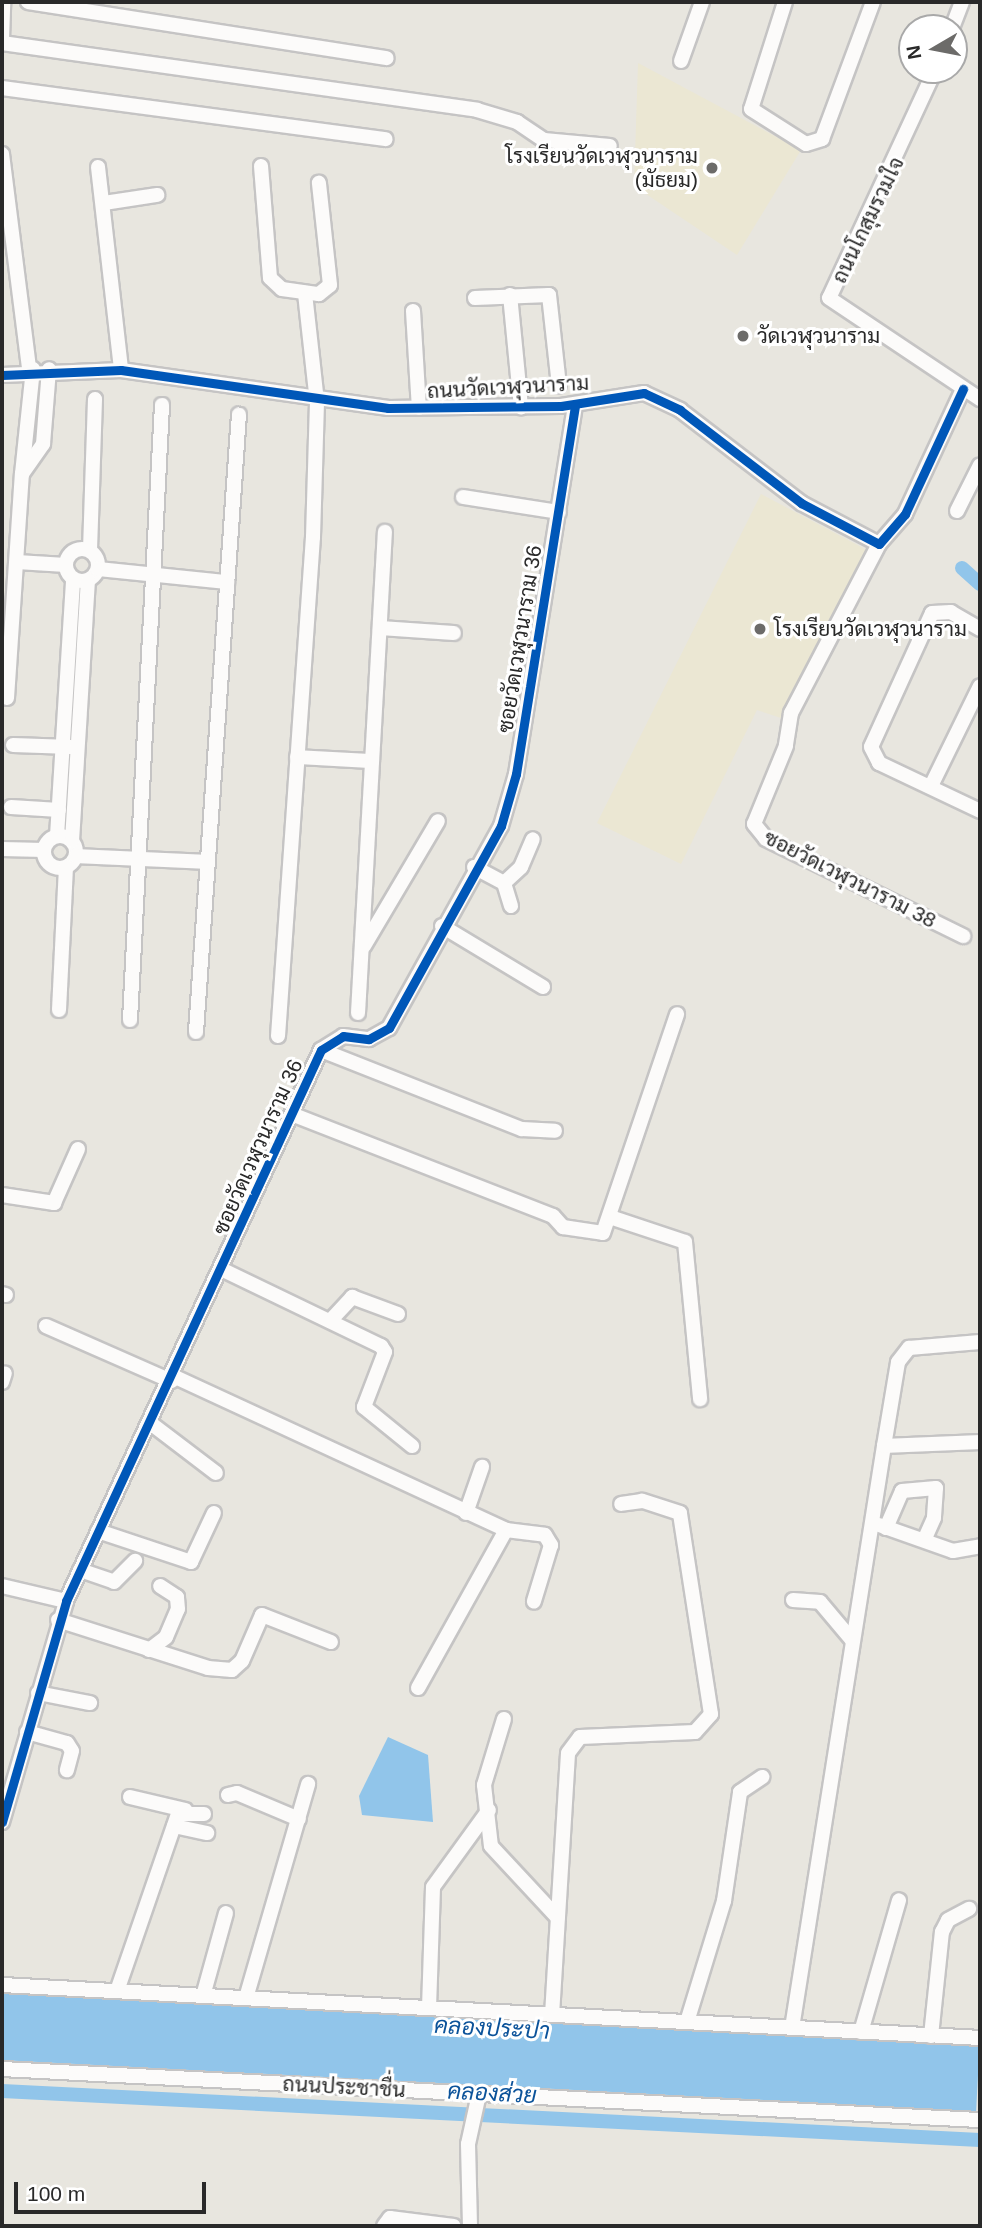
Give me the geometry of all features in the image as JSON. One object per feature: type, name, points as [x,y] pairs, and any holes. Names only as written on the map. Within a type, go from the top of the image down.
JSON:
[{"type":"street","points":[[3,2],[2,41],[465,108],[506,117],[544,140],[610,146]]},
{"type":"street","points":[[28,2],[387,58]]},
{"type":"street","points":[[681,61],[702,2]]},
{"type":"street","points":[[785,2],[751,109],[806,144],[822,139],[873,2]]},
{"type":"street","name":"ถนนโกสุมรวมใจ","points":[[929,84],[830,298],[962,389]]},
{"type":"street","points":[[2,88],[386,139]]},
{"type":"street","points":[[2,155],[31,369],[6,698]]},
{"type":"street","points":[[261,166],[270,278],[282,289],[319,294],[330,285],[319,183]]},
{"type":"street","points":[[98,167],[121,370]]},
{"type":"street","points":[[104,203],[157,195]]},
{"type":"street","points":[[278,1036],[317,402],[305,293]]},
{"type":"street","points":[[510,295],[521,407]]},
{"type":"street","points":[[475,298],[549,295],[559,385]]},
{"type":"street","points":[[413,311],[419,408]]},
{"type":"street","name":"ถนนวัดเวฬุวนาราม","points":[[2,375],[31,369],[121,370],[317,402],[419,408],[575,405],[630,394],[661,397],[801,503],[879,544]]},
{"type":"street","points":[[22,474],[43,444],[48,369]]},
{"type":"street","points":[[879,544],[905,514],[962,389],[980,399]]},
{"type":"street","points":[[2,849],[44,849],[57,836],[62,746],[90,550],[95,399]]},
{"type":"street","points":[[130,1020],[162,405]]},
{"type":"street","name":"ซอยวัดเวฬุวนาราม 36","points":[[2,1822],[65,1601],[172,1378],[294,1115],[321,1050],[343,1036],[369,1039],[389,1028],[510,798],[575,405]]},
{"type":"street","points":[[196,1032],[239,414]]},
{"type":"street","points":[[957,511],[980,465]]},
{"type":"street","points":[[463,497],[559,512]]},
{"type":"street","points":[[358,1013],[385,532]]},
{"type":"street","name":"ซอยวัดเวฬุวนาราม 38","points":[[879,544],[791,713],[786,746],[754,824],[766,839],[963,936]]},
{"type":"street","points":[[66,565],[74,551],[90,550]]},
{"type":"street","points":[[17,562],[66,565],[86,576],[153,576],[227,582]]},
{"type":"street","points":[[59,1010],[71,861],[86,576]]},
{"type":"street","points":[[980,629],[951,612],[932,614],[871,747],[879,763],[980,811]]},
{"type":"street","points":[[380,628],[454,633]]},
{"type":"street","points":[[931,786],[980,686]]},
{"type":"street","points":[[13,745],[78,747]]},
{"type":"street","points":[[297,757],[372,761]]},
{"type":"street","points":[[10,807],[59,810]]},
{"type":"street","points":[[362,950],[438,821]]},
{"type":"street","points":[[57,836],[72,841]]},
{"type":"street","points":[[504,883],[521,867],[533,839]]},
{"type":"street","points":[[44,849],[51,866],[71,861],[138,859],[208,862]]},
{"type":"street","points":[[474,867],[504,883],[511,906]]},
{"type":"street","points":[[442,926],[543,987]]},
{"type":"street","points":[[294,1115],[553,1216],[563,1227],[603,1233],[677,1014]]},
{"type":"street","points":[[321,1050],[522,1129],[555,1131]]},
{"type":"street","points":[[2,1195],[54,1203],[78,1149]]},
{"type":"street","points":[[610,1217],[685,1242],[700,1399]]},
{"type":"street","points":[[221,1269],[381,1346],[385,1352],[364,1407],[412,1446]]},
{"type":"street","points":[[330,1321],[352,1297],[398,1314]]},
{"type":"street","points":[[46,1326],[172,1378],[506,1530],[545,1535],[551,1545],[534,1601]]},
{"type":"street","points":[[792,2028],[898,1362],[909,1348],[980,1342]]},
{"type":"street","points":[[149,1422],[216,1473]]},
{"type":"street","points":[[884,1446],[980,1442]]},
{"type":"street","points":[[466,1513],[482,1467]]},
{"type":"street","points":[[886,1528],[902,1491],[936,1488],[925,1538]]},
{"type":"street","points":[[552,2015],[568,1753],[580,1737],[695,1732],[711,1714],[680,1513],[642,1501],[621,1504]]},
{"type":"street","points":[[98,1531],[191,1562],[214,1513]]},
{"type":"street","points":[[871,1523],[925,1538],[953,1551],[980,1546]]},
{"type":"street","points":[[418,1688],[506,1530]]},
{"type":"street","points":[[80,1570],[114,1582],[135,1560]]},
{"type":"street","points":[[2,1586],[65,1601]]},
{"type":"street","points":[[149,1650],[166,1637],[177,1609],[177,1597],[160,1586]]},
{"type":"street","points":[[793,1600],[820,1602],[852,1640]]},
{"type":"street","points":[[58,1620],[149,1650],[232,1670],[262,1615],[270,1613],[331,1642]]},
{"type":"street","points":[[38,1693],[90,1703]]},
{"type":"street","points":[[504,1719],[484,1785],[491,1846],[558,1918]]},
{"type":"street","points":[[27,1732],[67,1743],[72,1751],[67,1770]]},
{"type":"street","points":[[687,2022],[724,1901],[740,1792],[762,1777]]},
{"type":"street","points":[[246,1998],[308,1784]]},
{"type":"street","points":[[228,1795],[237,1793],[299,1819]]},
{"type":"street","points":[[130,1797],[204,1814]]},
{"type":"street","points":[[117,1991],[174,1826],[185,1810]]},
{"type":"street","points":[[429,2008],[433,1887],[488,1811]]},
{"type":"street","points":[[174,1826],[208,1833]]},
{"type":"street","points":[[861,2032],[899,1900]]},
{"type":"street","points":[[931,2036],[942,1932],[948,1920],[969,1909]]},
{"type":"street","points":[[203,1996],[226,1913]]},
{"type":"street","points":[[2,1985],[980,2038]]},
{"type":"street","name":"ถนนประชาชื่น","points":[[2,2069],[980,2120]]},
{"type":"street","points":[[470,2226],[468,2144],[479,2094]]},
{"type":"street","points":[[384,2226],[390,2218],[454,2226]]},
{"type":"shaded area","name":"โรงเรียนวัดเวฬุวนาราม (มัธยม)","points":[[638,63],[801,150],[737,255],[634,186]]},
{"type":"shaded area","name":"โรงเรียนวัดเวฬุวนาราม","points":[[761,494],[867,550],[781,718],[757,710],[681,864],[597,823]]},
{"type":"water","points":[[388,1737],[428,1755],[433,1822],[362,1815],[359,1796]]},
{"type":"water","name":"คลองประปา","points":[[2,1992],[980,2043],[976,2111],[2,2060]]},
{"type":"waterway","points":[[962,568],[980,584]]},
{"type":"waterway","name":"คลองส่วย","points":[[2,2091],[980,2140]]},
{"type":"cycle path","points":[[2,375],[121,370],[388,408],[561,406],[644,393],[680,410],[801,503],[879,544],[905,514],[963,389]]},
{"type":"cycle path","points":[[2,1822],[66,1601],[321,1050],[343,1036],[369,1039],[389,1028],[501,826],[516,774],[575,405]]},
{"type":"place","name":"โรงเรียนวัดเวฬุวนาราม (มัธยม)","points":[[712,168]]},
{"type":"place","name":"วัดเวฬุวนาราม","points":[[743,336]]},
{"type":"place","name":"โรงเรียนวัดเวฬุวนาราม","points":[[760,629]]}]
